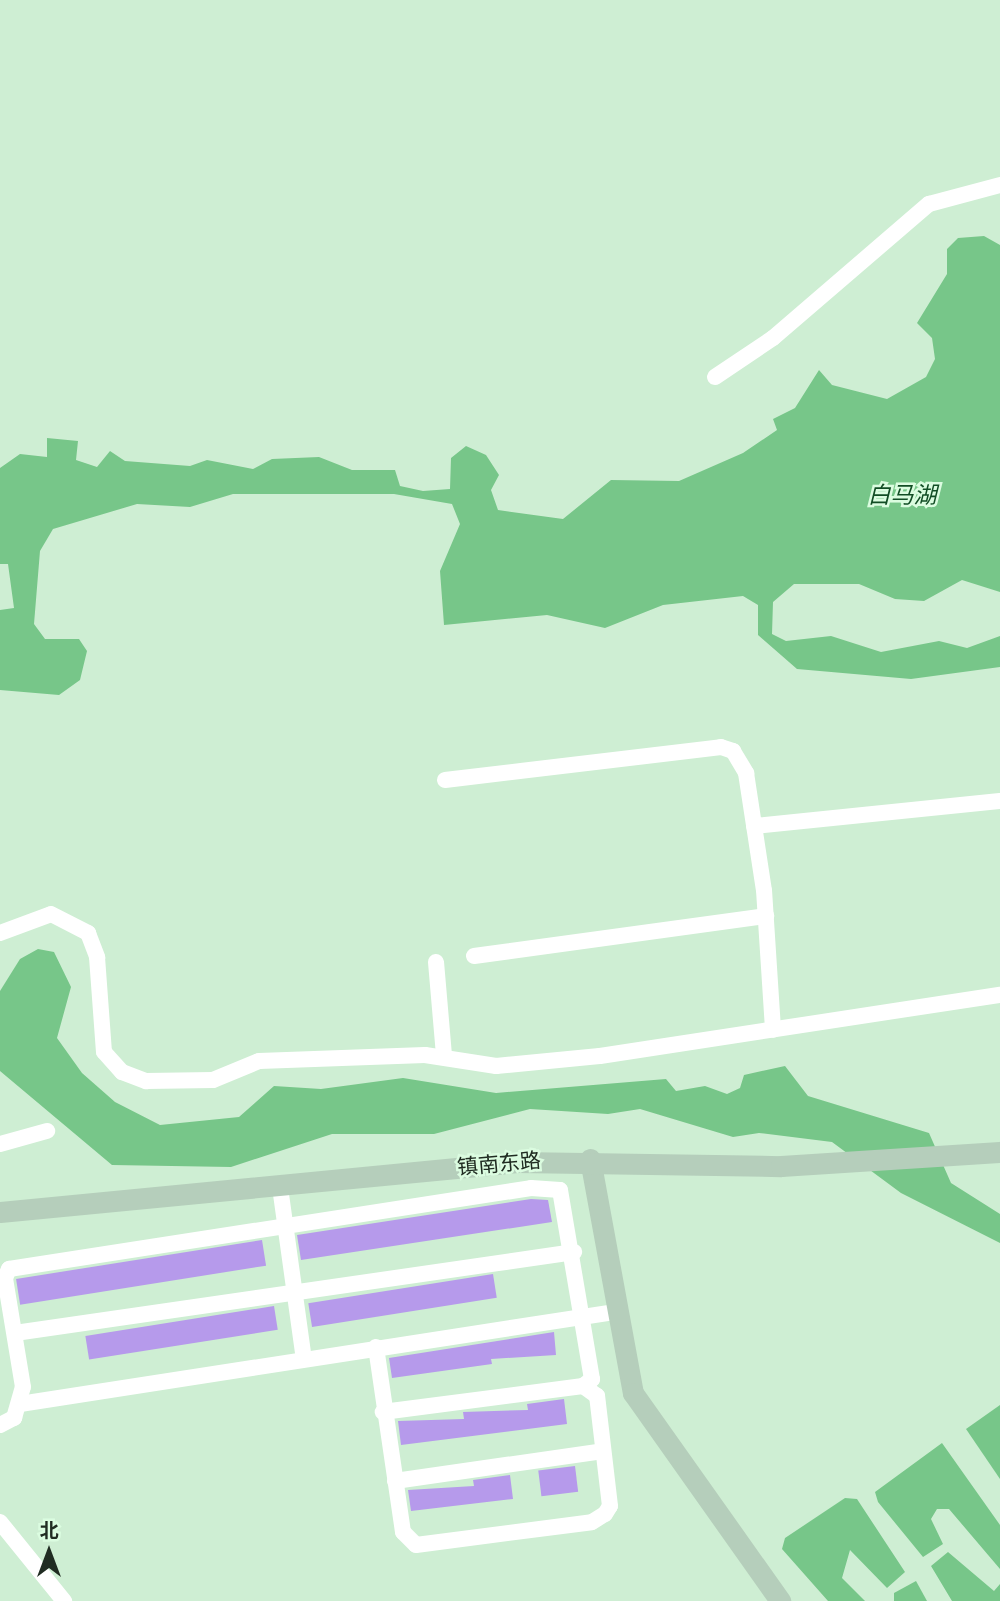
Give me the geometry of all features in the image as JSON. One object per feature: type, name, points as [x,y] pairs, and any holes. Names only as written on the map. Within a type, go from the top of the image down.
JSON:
[{"type":"street","points":[[715,377],[773,338],[929,204],[1000,185]]},
{"type":"street","points":[[444,780],[721,747],[741,758],[754,826],[766,916],[773,1030]]},
{"type":"street","points":[[754,826],[1000,801]]},
{"type":"street","points":[[0,933],[36,916],[79,924],[97,957],[104,1052],[122,1072],[146,1081],[213,1080],[247,1062],[444,1056],[496,1066],[773,1030],[1000,995]]},
{"type":"street","points":[[474,956],[766,916]]},
{"type":"street","points":[[436,962],[444,1056]]},
{"type":"street","points":[[0,1144],[47,1131]]},
{"type":"street","name":"镇南东路","points":[[0,1212],[590,1159],[857,1164],[1000,1152]]},
{"type":"street","points":[[590,1159],[614,1312],[633,1393],[780,1601]]},
{"type":"street","points":[[20,1404],[9,1269],[285,1224],[550,1186],[565,1199],[592,1379],[583,1386],[383,1412]]},
{"type":"street","points":[[280,1187],[304,1359]]},
{"type":"street","points":[[15,1333],[574,1252]]},
{"type":"street","points":[[0,1425],[20,1404],[614,1312]]},
{"type":"street","points":[[376,1347],[383,1412],[408,1541],[489,1537],[592,1522],[605,1514],[610,1506],[597,1396],[583,1386]]},
{"type":"street","points":[[395,1481],[603,1451]]},
{"type":"street","points":[[0,1522],[64,1601]]},
{"type":"water","name":"白马湖","points":[[984,236],[1000,245],[1000,592],[962,580],[924,601],[895,599],[859,584],[794,584],[773,602],[772,634],[786,641],[831,636],[881,652],[939,641],[967,648],[1000,636],[1000,667],[911,679],[797,669],[758,635],[758,605],[743,596],[663,605],[605,628],[547,615],[444,625],[440,571],[460,524],[452,504],[394,494],[233,494],[190,507],[137,504],[53,529],[40,551],[34,624],[45,639],[79,639],[87,651],[80,680],[59,695],[0,690],[0,610],[14,608],[8,564],[0,564],[0,468],[20,454],[47,457],[47,438],[78,441],[76,460],[97,467],[110,451],[125,461],[190,466],[207,460],[253,469],[272,459],[319,457],[352,470],[395,470],[400,486],[423,491],[450,489],[451,458],[466,446],[486,455],[499,475],[491,490],[498,510],[563,519],[611,480],[679,481],[743,453],[777,430],[773,419],[795,408],[819,370],[832,385],[887,399],[926,377],[935,359],[932,338],[917,323],[947,274],[947,249],[958,238]]},
{"type":"water","points":[[38,949],[54,952],[71,987],[57,1038],[82,1073],[115,1102],[160,1125],[239,1117],[274,1086],[321,1089],[403,1078],[496,1093],[666,1079],[676,1091],[705,1086],[727,1094],[740,1088],[744,1075],[785,1066],[808,1096],[929,1133],[951,1183],[1000,1214],[1000,1243],[901,1193],[832,1142],[759,1133],[733,1137],[640,1109],[608,1114],[530,1109],[434,1134],[332,1134],[231,1167],[112,1165],[0,1071],[0,991],[20,959]]},
{"type":"water","points":[[1000,1405],[1000,1479],[966,1429]]},
{"type":"water","points":[[942,1443],[1000,1525],[1000,1569],[949,1509],[937,1509],[931,1519],[943,1544],[923,1557],[878,1502],[875,1492]]},
{"type":"water","points":[[845,1498],[857,1499],[905,1572],[887,1588],[850,1550],[842,1578],[865,1601],[828,1601],[782,1549],[785,1538]]},
{"type":"water","points":[[948,1552],[994,1591],[1000,1584],[1000,1601],[952,1601],[931,1566]]},
{"type":"water","points":[[916,1581],[927,1601],[894,1601],[894,1593]]},
{"type":"building","points":[[531,1199],[548,1200],[552,1222],[301,1260],[297,1235]]},
{"type":"building","points":[[262,1240],[266,1266],[20,1305],[16,1279]]},
{"type":"building","points":[[493,1274],[497,1298],[312,1327],[308,1303]]},
{"type":"building","points":[[274,1306],[278,1330],[89,1360],[85,1336]]},
{"type":"building","points":[[554,1332],[556,1355],[491,1359],[492,1364],[392,1378],[389,1358]]},
{"type":"building","points":[[564,1399],[567,1424],[401,1445],[398,1421],[464,1419],[463,1412],[528,1410],[527,1404]]},
{"type":"building","points":[[575,1466],[578,1492],[541,1496],[538,1471]]},
{"type":"building","points":[[510,1475],[513,1499],[411,1511],[408,1490],[474,1486],[473,1480]]}]
